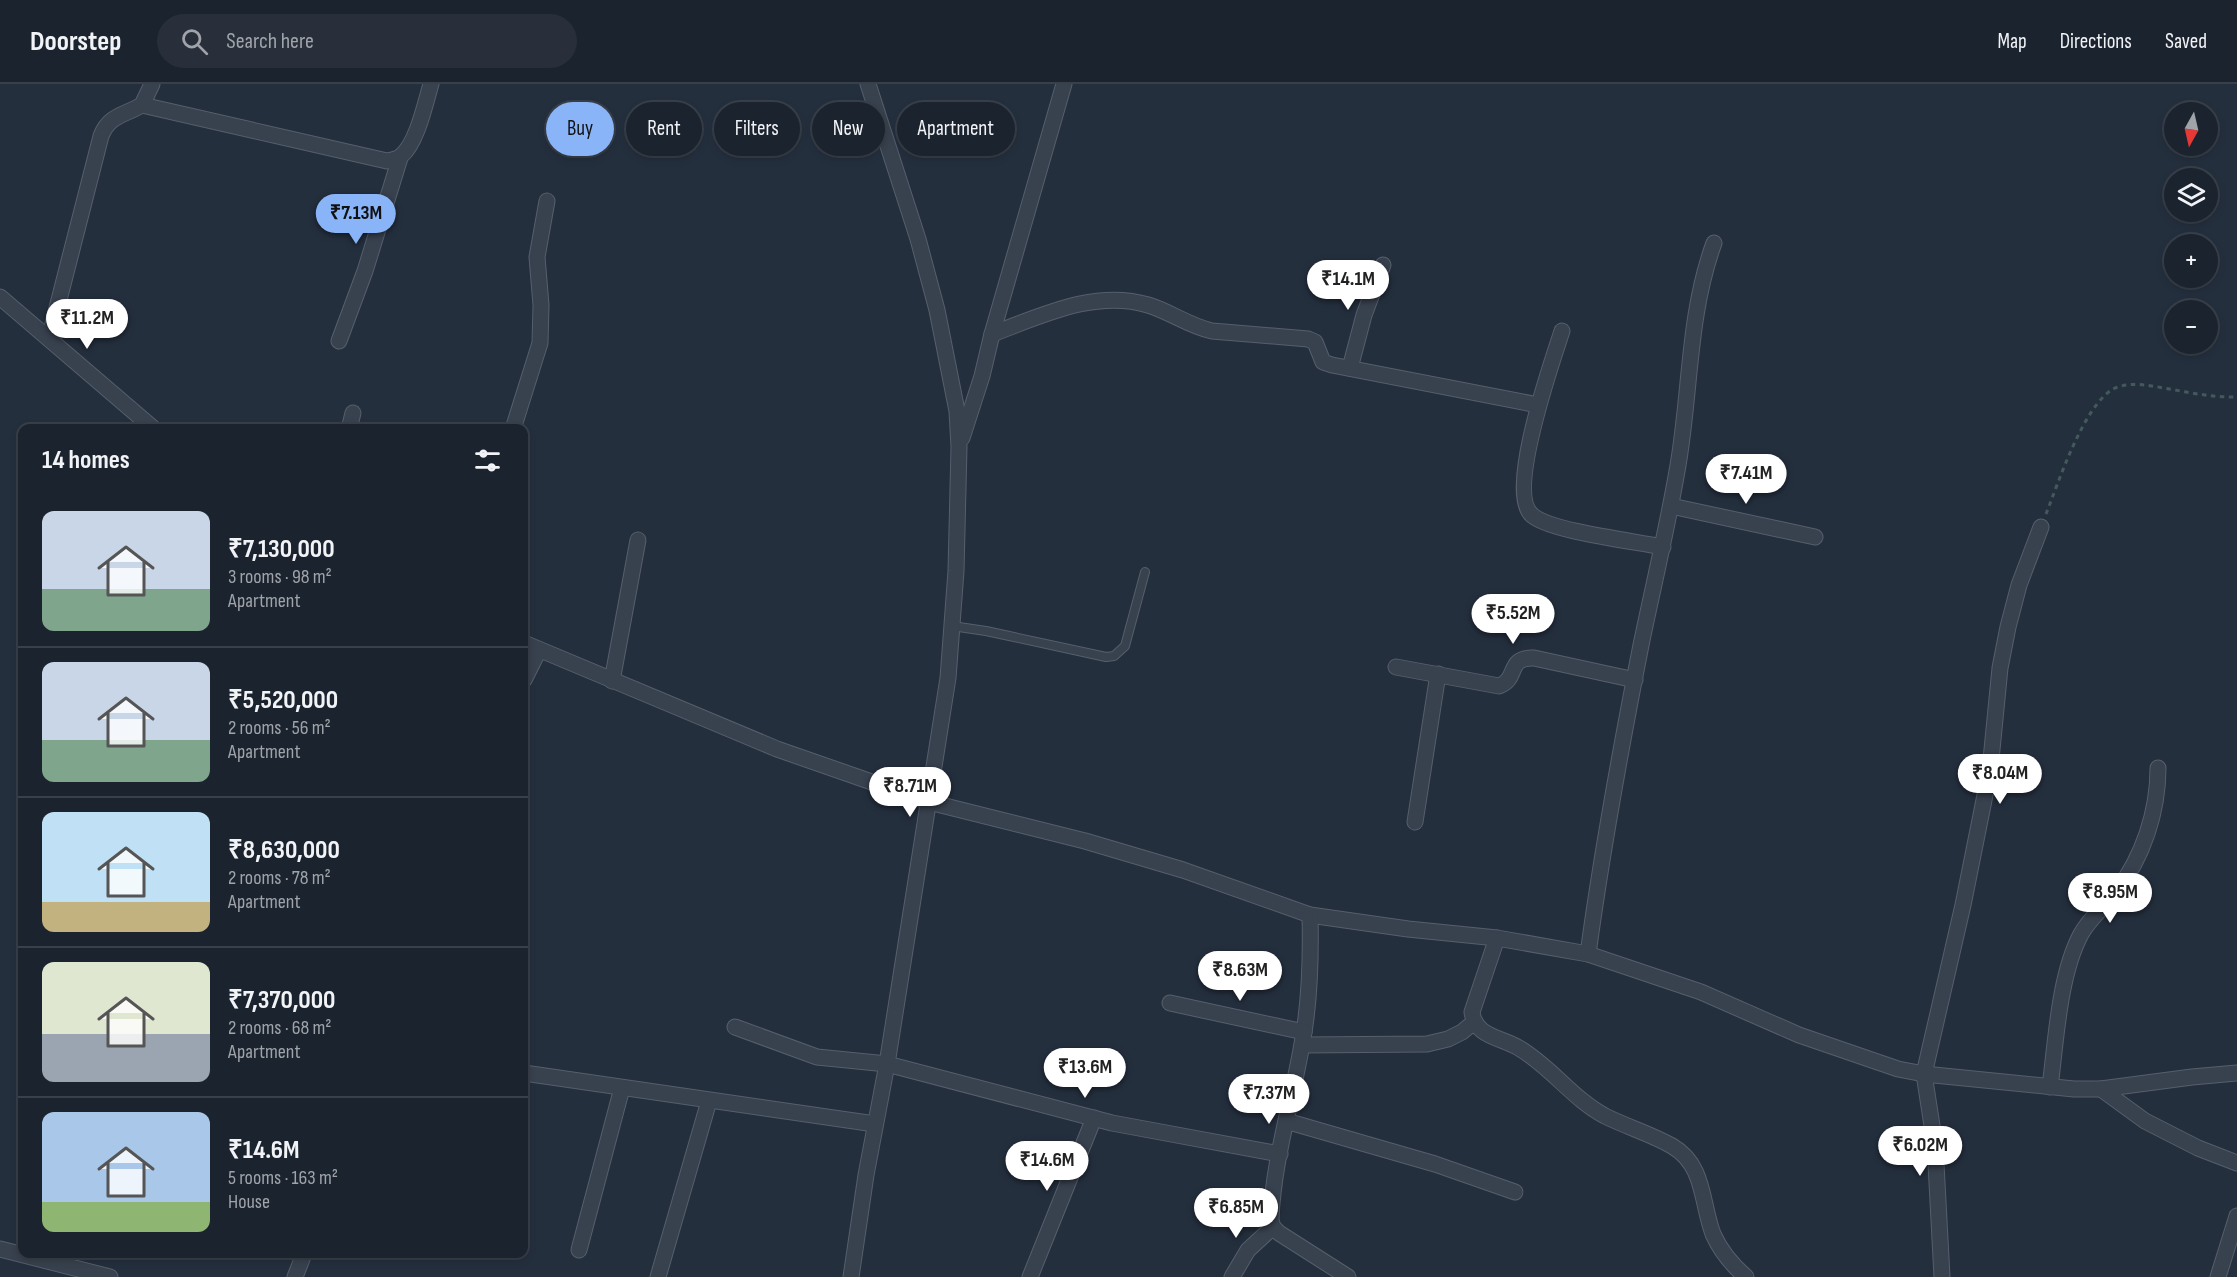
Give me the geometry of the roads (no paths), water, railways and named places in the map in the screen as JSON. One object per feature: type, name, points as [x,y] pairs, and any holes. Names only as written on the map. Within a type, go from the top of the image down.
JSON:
[{"type":"street","points":[[49,339],[105,124],[142,105],[152,84]]},
{"type":"street","points":[[339,341],[365,271],[400,158],[408,148],[417,128],[431,84]]},
{"type":"street","points":[[851,1277],[948,678],[958,447],[957,411],[937,310],[918,239],[868,84]]},
{"type":"street","points":[[958,447],[982,376],[1064,84]]},
{"type":"street","points":[[142,105],[387,161],[400,158]]},
{"type":"street","points":[[515,424],[540,343],[541,305],[537,257],[547,201]]},
{"type":"street","points":[[1588,954],[1601,862],[1682,442],[1696,308],[1705,267],[1714,243]]},
{"type":"street","points":[[1350,368],[1364,315],[1383,265]]},
{"type":"street","points":[[0,297],[148,424]]},
{"type":"street","points":[[992,334],[1052,312],[1090,302],[1119,301],[1148,305],[1212,332],[1308,339],[1315,342],[1323,362],[1538,405]]},
{"type":"street","points":[[1562,331],[1538,405],[1524,487],[1524,502],[1530,514],[1552,526],[1663,547]]},
{"type":"street","points":[[350,424],[353,413]]},
{"type":"street","points":[[1671,506],[1815,537]]},
{"type":"street","points":[[1942,1277],[1935,1145],[1924,1074],[1963,905],[1990,770],[2000,668],[2008,627],[2019,585],[2041,527]]},
{"type":"street","points":[[612,681],[638,540]]},
{"type":"street","points":[[528,645],[777,749],[929,802],[1085,841],[1183,870],[1310,915],[1408,930],[1497,938],[1588,954],[1701,992],[1799,1035],[1898,1069],[1924,1074],[2050,1087],[2101,1089],[2237,1073]]},
{"type":"street","points":[[528,672],[539,650]]},
{"type":"street","points":[[1396,667],[1499,686],[1509,679],[1518,661],[1534,658],[1635,680]]},
{"type":"street","points":[[1415,822],[1438,675]]},
{"type":"street","points":[[2050,1087],[2061,1001],[2074,948],[2082,932],[2121,885],[2140,853],[2154,807],[2158,788],[2158,768]]},
{"type":"street","points":[[1310,915],[1311,947],[1303,1039],[1280,1154],[1271,1220],[1273,1227],[1296,1245],[1348,1277]]},
{"type":"street","points":[[1497,938],[1472,1012],[1473,1023],[1483,1032],[1517,1047],[1532,1057],[1602,1115],[1670,1144],[1684,1153],[1700,1180],[1712,1231],[1720,1248],[1730,1263],[1746,1277]]},
{"type":"street","points":[[1170,1003],[1303,1039],[1427,1044],[1455,1035],[1473,1023]]},
{"type":"street","points":[[735,1027],[817,1057],[887,1064],[1094,1118],[1280,1154]]},
{"type":"street","points":[[528,1074],[875,1124]]},
{"type":"street","points":[[579,1250],[622,1088]]},
{"type":"street","points":[[2101,1089],[2145,1121],[2198,1148],[2237,1163]]},
{"type":"street","points":[[658,1277],[709,1101]]},
{"type":"street","points":[[1030,1277],[1094,1118]]},
{"type":"street","points":[[1286,1121],[1435,1164],[1515,1192]]},
{"type":"street","points":[[2218,1277],[2237,1216]]},
{"type":"street","points":[[1232,1277],[1248,1250],[1273,1227]]},
{"type":"street","points":[[0,1249],[18,1252]]},
{"type":"street","points":[[58,1258],[78,1261],[110,1277]]},
{"type":"street","points":[[295,1277],[302,1258]]},
{"type":"lane","points":[[952,626],[986,631],[1106,657],[1114,656],[1125,646],[1145,572]]}]
